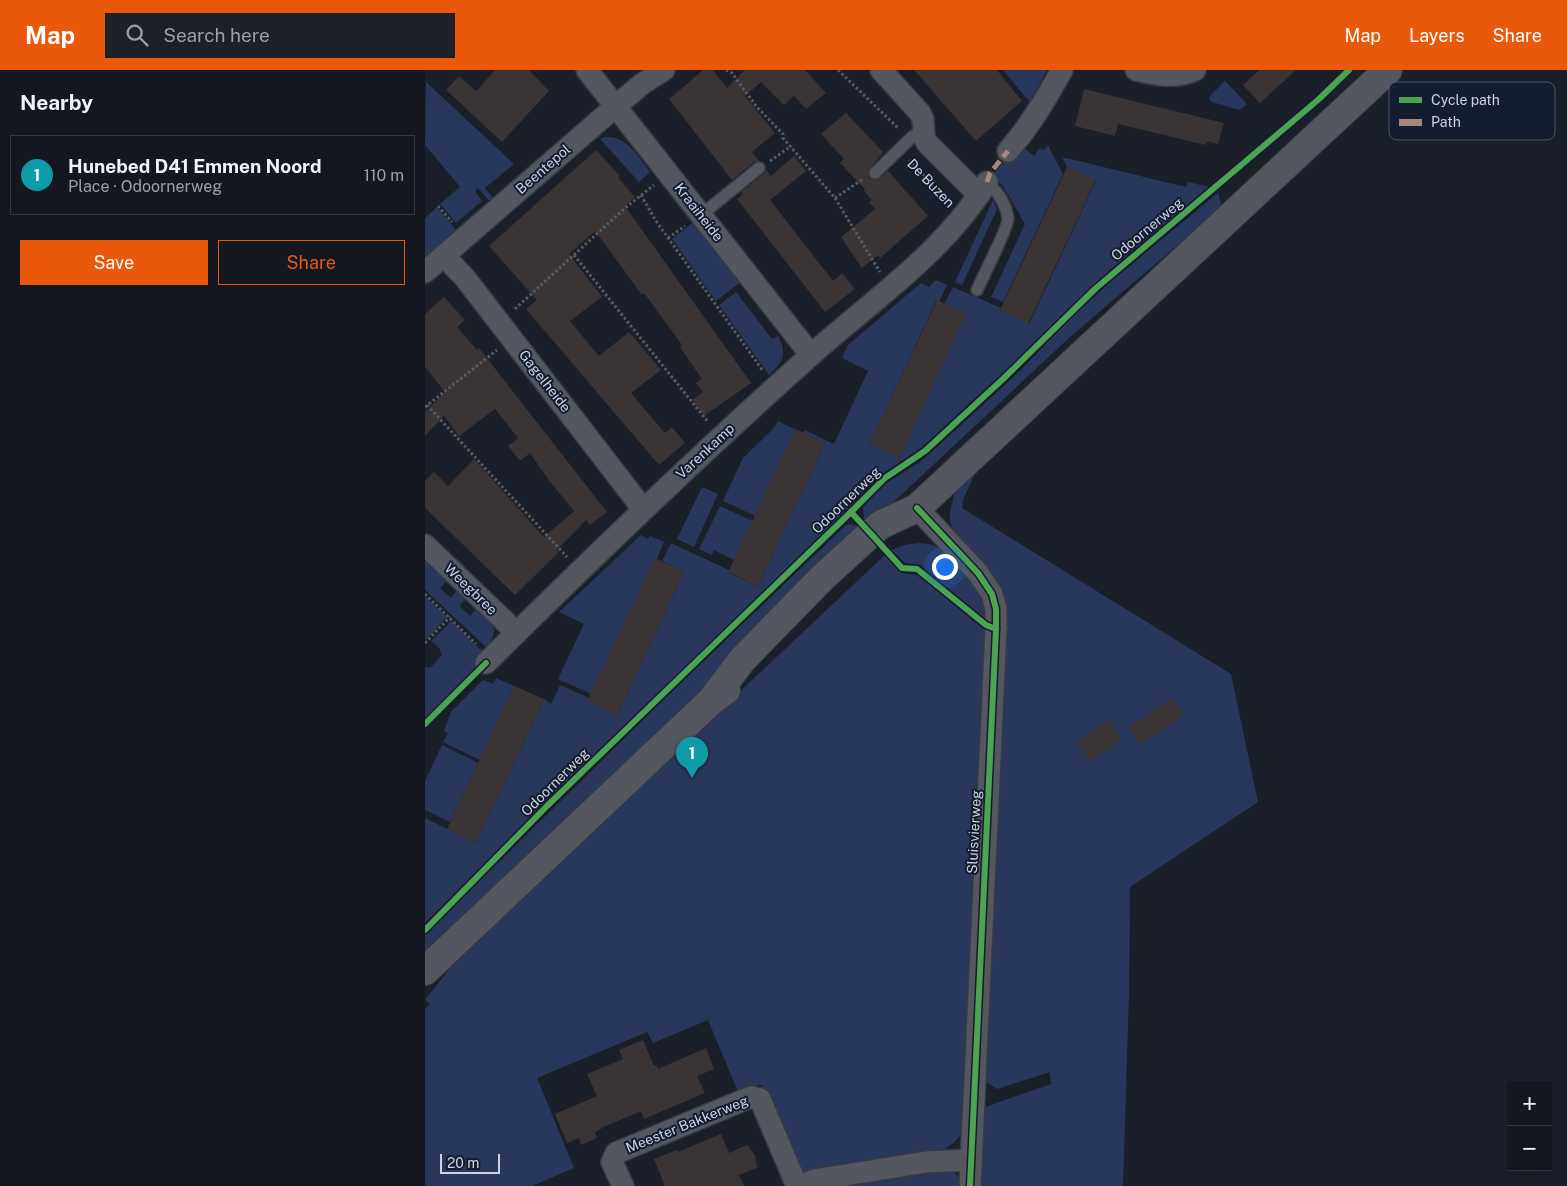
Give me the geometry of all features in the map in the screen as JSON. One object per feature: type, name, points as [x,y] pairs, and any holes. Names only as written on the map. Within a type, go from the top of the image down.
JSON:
[{"type":"main road","points":[[425,971],[711,701],[742,660],[821,579],[880,525],[915,510],[1388,70]]},
{"type":"street","name":"Kraaiheide","points":[[587,70],[811,355]]},
{"type":"street","name":"Beentepol","points":[[425,272],[616,106],[637,77],[665,70]]},
{"type":"street","name":"De Buzen","points":[[881,70],[923,118],[917,138],[983,188]]},
{"type":"street","points":[[1008,151],[1025,132],[1062,70]]},
{"type":"street","points":[[1136,70],[1169,76],[1181,76],[1195,70]]},
{"type":"street","name":"Varenkamp","points":[[489,660],[643,509],[811,355],[928,254],[963,216],[983,188]]},
{"type":"street","name":"Gagelheide","points":[[444,256],[465,278],[506,330],[643,509]]},
{"type":"street","name":"Sluisvierweg","points":[[915,510],[978,573],[992,594],[996,609],[970,1186]]},
{"type":"street","name":"Weegbree","points":[[425,545],[516,632]]},
{"type":"street","name":"Meester Bakkerweg","points":[[623,1186],[612,1162],[617,1153],[751,1096],[760,1099],[797,1186]]},
{"type":"street","points":[[801,1186],[814,1180],[926,1162],[971,1160]]},
{"type":"lane","points":[[875,173],[899,150],[917,138]]},
{"type":"lane","points":[[701,215],[759,168]]},
{"type":"lane","points":[[977,290],[1008,220],[1005,205],[993,188],[983,188]]},
{"type":"path","points":[[726,70],[732,73],[756,106],[783,134],[783,138],[835,198],[872,261],[890,287]]},
{"type":"path","points":[[759,168],[791,146]]},
{"type":"path","points":[[579,571],[426,406],[506,330],[574,255],[668,173]]},
{"type":"path","points":[[835,198],[875,173]]},
{"type":"path","points":[[641,195],[655,221],[775,388]]},
{"type":"path","points":[[574,255],[721,437]]},
{"type":"path","points":[[425,594],[489,660]]},
{"type":"path","points":[[425,643],[450,618]]},
{"type":"shaded area","points":[[1003,70],[1047,70],[1030,102]]},
{"type":"shaded area","points":[[1225,81],[1247,104],[1240,110],[1212,102],[1209,99]]},
{"type":"shaded area","points":[[426,82],[514,164],[485,188],[495,200],[491,203],[478,188],[475,191],[482,201],[456,223],[440,204],[460,187],[425,145]]},
{"type":"shaded area","points":[[605,137],[626,143],[650,172],[639,182],[600,139]]},
{"type":"shaded area","points":[[1048,145],[1063,174],[1003,302],[991,297],[1025,224],[1003,186],[992,176],[1011,153],[1021,154],[1024,148],[1034,156],[1040,148],[1044,150]]},
{"type":"shaded area","points":[[1062,157],[1186,187],[1188,182],[1209,187],[1111,269],[921,448],[882,474],[869,486],[821,536],[593,756],[425,923],[425,818],[476,843],[544,699],[551,704],[560,685],[589,698],[617,715],[684,572],[662,561],[671,543],[758,586],[825,443],[804,433],[805,430],[834,444],[868,371],[842,358],[848,345],[921,283],[929,287],[936,280],[947,285],[939,302],[936,301],[870,444],[899,457],[944,304],[953,287],[1001,308],[1000,310],[1029,324],[1096,181],[1067,167]]},
{"type":"shaded area","points":[[1218,193],[1222,207],[1070,337],[869,525],[864,520],[863,507],[885,484],[920,462],[1022,369],[1069,320],[1109,283]]},
{"type":"shaded area","points":[[993,200],[997,209],[962,285],[955,282]]},
{"type":"shaded area","points":[[437,207],[460,235],[425,259],[425,218]]},
{"type":"shaded area","points":[[695,221],[742,281],[716,301],[672,239]]},
{"type":"shaded area","points":[[736,292],[772,339],[778,336],[781,342],[783,353],[781,362],[769,375],[719,305]]},
{"type":"shaded area","points":[[778,421],[796,430],[755,516],[723,501],[743,458],[774,428]]},
{"type":"shaded area","points":[[977,469],[963,500],[962,508],[1231,674],[1258,802],[1130,887],[1123,1186],[978,1186],[982,1108],[1051,1084],[1050,1072],[997,1089],[983,1080],[1004,643],[956,539],[950,520],[954,495],[959,486]]},
{"type":"shaded area","points":[[702,487],[718,494],[694,547],[677,539]]},
{"type":"shaded area","points":[[720,506],[753,521],[734,560],[714,550],[712,555],[699,549]]},
{"type":"shaded area","points":[[846,525],[857,526],[863,532],[644,751],[425,954],[425,935],[660,703]]},
{"type":"shaded area","points":[[641,535],[648,539],[650,536],[664,542],[591,694],[558,679],[584,624],[559,612]]},
{"type":"shaded area","points":[[930,544],[949,556],[985,597],[986,618],[981,616],[920,565],[905,563],[892,550],[904,545]]},
{"type":"shaded area","points":[[425,554],[449,578],[440,588],[451,598],[459,588],[468,596],[460,606],[470,616],[479,606],[491,621],[494,631],[491,641],[486,647],[425,590]]},
{"type":"shaded area","points":[[885,555],[902,573],[918,575],[988,633],[963,1131],[958,1139],[936,1152],[806,1173],[796,1165],[762,1085],[739,1094],[708,1020],[653,1043],[647,1032],[537,1078],[574,1168],[532,1186],[425,1186],[425,1009],[430,1004],[425,1000],[461,954]]},
{"type":"shaded area","points":[[425,596],[447,617],[425,641]]},
{"type":"shaded area","points":[[451,621],[484,653],[482,662],[425,719],[425,667],[430,668],[442,655],[439,648],[431,641]]},
{"type":"shaded area","points":[[496,678],[514,686],[480,760],[443,742],[448,733],[444,731],[451,712],[483,680],[493,684]]},
{"type":"shaded area","points":[[442,745],[478,763],[450,822],[425,810],[425,781]]},
{"type":"shaded area","points":[[950,1169],[959,1177],[962,1186],[825,1186]]},
{"type":"building","points":[[495,70],[529,70],[549,91],[502,142],[446,90],[459,76],[476,91]]},
{"type":"building","points":[[703,70],[713,70],[727,88],[745,70],[805,70],[826,93],[806,109],[794,96],[784,105],[761,82],[745,96],[775,133],[752,152],[759,161],[754,162],[732,180],[669,99]]},
{"type":"building","points":[[914,70],[997,70],[1022,101],[976,141]]},
{"type":"building","points":[[1259,70],[1296,70],[1260,103],[1243,85]]},
{"type":"building","points":[[1084,89],[1224,123],[1218,144],[1207,141],[1206,145],[1118,124],[1115,136],[1075,126]]},
{"type":"building","points":[[846,113],[883,152],[868,171],[869,178],[877,180],[888,171],[928,216],[880,258],[878,255],[862,268],[841,237],[875,209],[869,202],[872,200],[864,191],[865,189],[840,163],[844,159],[821,134]]},
{"type":"building","points":[[596,150],[620,176],[618,178],[635,197],[625,206],[751,383],[704,416],[692,400],[703,392],[696,383],[702,379],[680,347],[682,345],[644,293],[642,295],[596,232],[569,254],[602,297],[570,321],[599,356],[629,332],[661,370],[631,393],[665,433],[672,427],[685,443],[659,465],[526,309],[537,300],[489,246]]},
{"type":"building","points":[[794,156],[806,171],[770,200],[833,281],[842,273],[855,289],[825,312],[737,199],[743,194],[741,192],[764,174],[766,170],[771,176]]},
{"type":"building","points":[[1067,167],[1096,180],[1028,324],[1000,310]]},
{"type":"building","points":[[444,297],[465,320],[457,327],[477,350],[479,348],[607,512],[590,525],[586,520],[557,550],[559,552],[515,595],[425,508],[425,481],[434,472],[448,486],[474,459],[544,537],[574,511],[530,453],[520,461],[508,446],[518,438],[495,409],[459,436],[444,416],[425,436],[425,412],[445,392],[425,367],[425,314]]},
{"type":"building","points":[[937,300],[966,314],[899,458],[870,444]]},
{"type":"building","points":[[796,429],[825,443],[758,586],[728,572]]},
{"type":"building","points":[[655,558],[684,572],[617,715],[587,701]]},
{"type":"building","points":[[514,686],[544,699],[476,843],[447,829]]},
{"type":"building","points":[[1172,698],[1183,715],[1140,745],[1128,727]]},
{"type":"building","points":[[1109,720],[1122,739],[1090,761],[1077,742]]},
{"type":"building","points":[[643,1040],[654,1066],[656,1065],[658,1069],[706,1048],[714,1069],[697,1076],[705,1093],[644,1119],[641,1111],[595,1132],[597,1138],[581,1145],[579,1138],[567,1143],[555,1114],[597,1096],[587,1074],[623,1059],[619,1050]]},
{"type":"building","points":[[721,1134],[729,1153],[747,1145],[755,1155],[757,1168],[739,1175],[744,1186],[665,1186],[654,1159],[677,1150],[678,1152]]},
{"type":"marked path","points":[[987,182],[990,173],[1008,151]]},
{"type":"cycle path","name":"Odoornerweg","points":[[425,930],[547,806],[885,478],[925,451],[1003,379],[1095,289],[1319,99],[1349,70]]},
{"type":"cycle path","points":[[917,508],[978,573],[992,594],[996,609],[970,1186]]},
{"type":"cycle path","name":"Odoornerweg","points":[[851,512],[902,568],[917,569],[986,625],[996,629]]},
{"type":"cycle path","points":[[425,724],[486,663]]},
{"type":"place","name":"Hunebed D41 Emmen Noord","points":[[692,778]]}]
